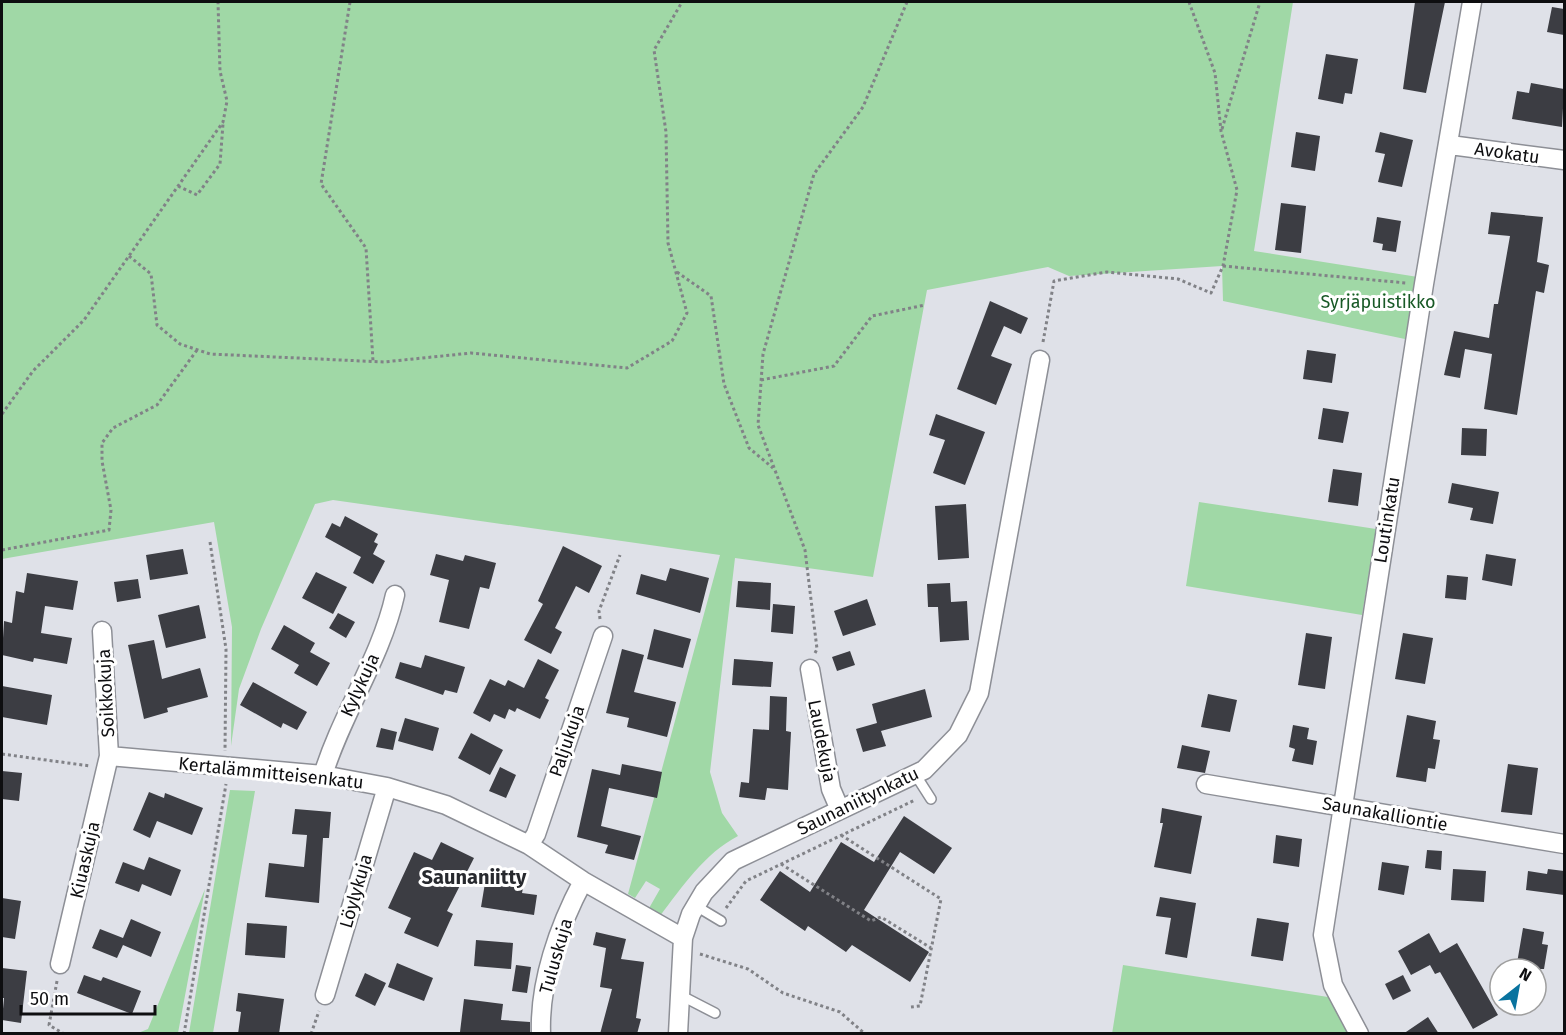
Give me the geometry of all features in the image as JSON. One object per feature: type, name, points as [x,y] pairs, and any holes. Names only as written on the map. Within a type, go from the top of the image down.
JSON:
[{"type":"street","name":"Loutinkatu","points":[[1359,1034],[1333,985],[1323,935],[1341,806],[1424,284],[1450,145],[1472,2]]},
{"type":"street","name":"Avokatu","points":[[1450,145],[1564,160]]},
{"type":"street","name":"Saunaniitynkatu","points":[[678,1034],[683,946],[696,906],[704,892],[733,861],[924,770],[958,735],[980,693],[1040,360]]},
{"type":"street","name":"Kylykuja","points":[[323,775],[333,744],[390,618],[395,596]]},
{"type":"street","name":"Soikkokuja","points":[[102,631],[108,763]]},
{"type":"street","name":"Paljukuja","points":[[529,845],[536,834],[603,636]]},
{"type":"street","name":"Laudekuja","points":[[810,669],[831,789],[840,810]]},
{"type":"street","name":"Kertalämmitteisenkatu","points":[[108,763],[226,775],[323,775],[387,787],[446,805],[529,845],[683,946]]},
{"type":"street","name":"Kiuaskuja","points":[[60,964],[108,763]]},
{"type":"street","name":"Saunakalliontie","points":[[1206,784],[1564,844]]},
{"type":"street","name":"Löylykuja","points":[[325,995],[387,787]]},
{"type":"street","name":"Tuluskuja","points":[[541,1034],[540,1012],[559,935],[583,880]]},
{"type":"lane","points":[[915,774],[929,796]]},
{"type":"lane","points":[[696,906],[719,920]]},
{"type":"lane","points":[[680,995],[716,1013]]},
{"type":"path","points":[[178,186],[197,195],[220,164],[227,101],[220,71],[218,2]]},
{"type":"path","points":[[350,2],[321,184],[366,248],[374,361]]},
{"type":"path","points":[[129,256],[151,274],[157,325],[180,344],[210,354],[374,361],[471,352],[627,368],[672,341],[687,314],[668,243],[666,132],[654,51],[682,2]]},
{"type":"path","points":[[810,669],[817,649],[805,549],[758,425],[763,354],[814,174],[863,107],[907,2]]},
{"type":"path","points":[[1040,360],[1054,280],[1071,280],[1107,272],[1178,279],[1211,293],[1223,266],[1236,190],[1221,131],[1215,73],[1189,2]]},
{"type":"path","points":[[1221,131],[1260,2]]},
{"type":"path","points":[[2,414],[33,371],[84,320],[223,122]]},
{"type":"path","points":[[1223,266],[1424,284]]},
{"type":"path","points":[[676,271],[711,296],[724,384],[749,448],[775,469]]},
{"type":"path","points":[[761,380],[834,366],[872,316],[925,305]]},
{"type":"path","points":[[2,550],[109,530],[111,510],[102,461],[102,443],[113,428],[157,405],[197,350]]},
{"type":"path","points":[[184,1034],[226,775],[226,649],[210,542]]},
{"type":"path","points":[[603,636],[599,611],[621,555]]},
{"type":"path","points":[[2,754],[81,764],[108,763]]},
{"type":"path","points":[[719,920],[746,881],[929,796]]},
{"type":"path","points":[[841,835],[941,899],[920,1006],[911,1008]]},
{"type":"path","points":[[781,864],[871,921],[881,918],[931,948]]},
{"type":"path","points":[[683,946],[748,969],[783,993],[840,1012],[865,1034]]},
{"type":"path","points":[[60,964],[49,1025],[64,1034]]},
{"type":"path","points":[[311,1034],[325,995]]},
{"type":"green space","name":"Syrjäpuistikko","points":[[2,2],[1293,2],[1254,251],[1418,277],[1405,339],[1223,301],[1222,266],[1069,276],[1048,267],[927,290],[873,577],[735,558],[710,772],[722,813],[738,836],[705,861],[660,916],[648,910],[660,889],[646,881],[635,898],[628,894],[720,555],[333,500],[315,504],[261,629],[239,689],[231,746],[232,627],[214,522],[2,559]]},
{"type":"green space","points":[[1199,502],[1376,529],[1362,615],[1186,586]]},
{"type":"green space","points":[[230,790],[255,791],[213,1033],[189,1033]]},
{"type":"green space","points":[[205,889],[178,1033],[138,1033],[148,1029]]},
{"type":"green space","points":[[1123,965],[1328,997],[1349,1033],[1112,1034]]},
{"type":"building","points":[[1415,2],[1445,2],[1426,93],[1403,89]]},
{"type":"building","points":[[1552,7],[1564,9],[1564,35],[1547,32]]},
{"type":"building","points":[[1326,54],[1358,59],[1352,94],[1345,93],[1343,104],[1318,99]]},
{"type":"building","points":[[1531,83],[1564,89],[1562,127],[1512,119],[1517,91],[1529,93]]},
{"type":"building","points":[[1296,132],[1320,136],[1315,171],[1291,167]]},
{"type":"building","points":[[1380,132],[1413,140],[1402,187],[1378,182],[1385,154],[1375,152]]},
{"type":"building","points":[[1281,203],[1306,206],[1301,253],[1275,250]]},
{"type":"building","points":[[1491,212],[1543,217],[1537,262],[1549,265],[1544,293],[1536,291],[1517,415],[1484,409],[1492,354],[1465,349],[1460,378],[1444,375],[1454,331],[1489,338],[1494,304],[1498,304],[1510,236],[1488,234]]},
{"type":"building","points":[[1377,217],[1401,221],[1396,252],[1382,250],[1383,244],[1373,242]]},
{"type":"building","points":[[990,301],[1028,318],[1021,334],[1004,326],[991,356],[1012,364],[996,405],[957,389]]},
{"type":"building","points":[[1307,350],[1336,354],[1332,383],[1303,379]]},
{"type":"building","points":[[1323,408],[1349,412],[1343,443],[1318,439]]},
{"type":"building","points":[[936,414],[985,432],[965,485],[933,473],[945,440],[929,435]]},
{"type":"building","points":[[1462,428],[1487,429],[1486,456],[1461,455]]},
{"type":"building","points":[[1333,469],[1362,473],[1358,506],[1328,502]]},
{"type":"building","points":[[1452,483],[1499,492],[1493,524],[1470,520],[1473,508],[1448,503]]},
{"type":"building","points":[[966,504],[969,558],[938,560],[935,506]]},
{"type":"building","points":[[345,516],[378,534],[374,542],[378,544],[373,554],[385,561],[373,584],[353,573],[361,557],[325,537],[332,523],[340,527]]},
{"type":"building","points":[[563,546],[602,566],[589,593],[576,586],[555,628],[562,632],[551,654],[524,640],[543,604],[538,601]]},
{"type":"building","points":[[183,549],[188,574],[150,580],[146,555]]},
{"type":"building","points":[[436,554],[463,561],[465,555],[496,563],[489,589],[480,587],[469,629],[439,622],[449,580],[430,575]]},
{"type":"building","points":[[1486,554],[1516,559],[1512,586],[1482,580]]},
{"type":"building","points":[[670,568],[709,578],[700,613],[636,594],[641,574],[666,581]]},
{"type":"building","points":[[316,572],[347,587],[333,614],[302,598]]},
{"type":"building","points":[[27,573],[78,581],[73,610],[45,606],[41,633],[72,638],[67,664],[34,658],[33,662],[2,655],[4,621],[12,623],[16,591],[24,593]]},
{"type":"building","points":[[1447,575],[1468,577],[1466,600],[1445,598]]},
{"type":"building","points":[[138,579],[141,598],[117,602],[114,582]]},
{"type":"building","points":[[738,581],[771,583],[770,610],[736,607]]},
{"type":"building","points":[[950,583],[951,602],[967,601],[969,640],[940,642],[938,607],[928,607],[927,584]]},
{"type":"building","points":[[867,599],[876,625],[843,636],[834,611]]},
{"type":"building","points":[[773,604],[795,606],[793,634],[771,632]]},
{"type":"building","points":[[199,605],[206,638],[166,648],[158,615]]},
{"type":"building","points":[[338,613],[355,622],[346,638],[329,628]]},
{"type":"building","points":[[284,625],[315,643],[310,652],[330,663],[317,686],[294,673],[299,665],[271,649]]},
{"type":"building","points":[[654,629],[691,639],[683,668],[647,659]]},
{"type":"building","points":[[1306,633],[1332,637],[1325,689],[1298,685]]},
{"type":"building","points":[[1403,633],[1433,638],[1425,684],[1395,679]]},
{"type":"building","points":[[154,640],[162,679],[200,668],[208,697],[167,708],[168,712],[144,719],[128,645]]},
{"type":"building","points":[[622,649],[644,655],[634,692],[676,702],[667,737],[627,727],[629,718],[606,713]]},
{"type":"building","points":[[850,651],[855,665],[837,671],[832,657]]},
{"type":"building","points":[[425,655],[465,667],[457,693],[445,690],[443,695],[395,678],[400,662],[421,668]]},
{"type":"building","points":[[538,659],[559,670],[545,698],[549,700],[540,719],[517,708],[515,712],[509,709],[505,719],[494,714],[490,722],[473,713],[490,679],[505,686],[508,680],[524,688]]},
{"type":"building","points":[[734,659],[773,662],[771,687],[732,685]]},
{"type":"building","points":[[253,682],[307,712],[297,730],[283,723],[281,728],[240,705]]},
{"type":"building","points":[[2,686],[52,695],[47,725],[2,717]]},
{"type":"building","points":[[925,689],[932,717],[881,731],[886,746],[863,752],[856,729],[877,723],[872,704]]},
{"type":"building","points":[[1208,694],[1237,700],[1230,732],[1201,727]]},
{"type":"building","points":[[770,696],[787,697],[786,731],[791,732],[788,790],[767,788],[765,800],[739,797],[741,782],[749,783],[753,729],[769,730]]},
{"type":"building","points":[[1407,715],[1436,721],[1433,739],[1440,740],[1435,769],[1428,768],[1426,782],[1396,777]]},
{"type":"building","points":[[405,718],[439,728],[433,751],[398,741]]},
{"type":"building","points":[[1293,725],[1309,728],[1307,739],[1317,741],[1313,765],[1292,761],[1295,749],[1289,747]]},
{"type":"building","points":[[381,728],[397,732],[393,750],[376,747]]},
{"type":"building","points":[[471,733],[503,750],[490,775],[458,758]]},
{"type":"building","points":[[1182,745],[1210,751],[1205,773],[1177,768]]},
{"type":"building","points":[[622,764],[662,772],[657,798],[609,788],[601,826],[641,836],[634,860],[605,853],[608,845],[577,837],[592,769],[620,775]]},
{"type":"building","points":[[1508,764],[1538,768],[1532,815],[1501,812]]},
{"type":"building","points":[[500,767],[516,775],[506,798],[489,791]]},
{"type":"building","points":[[2,771],[22,773],[19,801],[2,799]]},
{"type":"building","points":[[149,792],[164,798],[165,793],[203,808],[192,835],[157,821],[150,838],[133,830]]},
{"type":"building","points":[[1162,808],[1202,816],[1191,874],[1154,867],[1163,823],[1160,823]]},
{"type":"building","points":[[295,809],[331,812],[329,838],[323,838],[319,903],[265,897],[269,863],[304,867],[307,835],[292,834]]},
{"type":"building","points":[[904,816],[952,848],[934,874],[900,852],[864,910],[929,952],[910,982],[852,945],[846,952],[808,926],[805,931],[760,900],[780,871],[810,892],[841,842],[874,862]]},
{"type":"building","points":[[1276,835],[1302,839],[1299,867],[1273,863]]},
{"type":"building","points":[[441,842],[474,858],[447,911],[453,914],[438,947],[404,933],[411,918],[388,908],[414,852],[432,860]]},
{"type":"building","points":[[1427,850],[1442,851],[1441,870],[1425,868]]},
{"type":"building","points":[[149,857],[181,870],[171,896],[142,884],[139,892],[115,883],[123,862],[144,870]]},
{"type":"building","points":[[1382,862],[1409,866],[1404,895],[1378,890]]},
{"type":"building","points":[[1453,869],[1486,871],[1484,902],[1451,900]]},
{"type":"building","points":[[1548,869],[1564,871],[1564,895],[1526,890],[1528,871],[1547,874]]},
{"type":"building","points":[[486,877],[524,883],[522,893],[537,895],[534,915],[481,907]]},
{"type":"building","points":[[1160,897],[1196,903],[1187,958],[1165,954],[1171,918],[1156,916]]},
{"type":"building","points":[[2,898],[21,901],[15,939],[2,937]]},
{"type":"building","points":[[1257,918],[1289,923],[1283,961],[1251,956]]},
{"type":"building","points":[[131,919],[161,932],[151,957],[123,945],[117,958],[92,948],[100,929],[123,938]]},
{"type":"building","points":[[247,923],[287,926],[285,958],[245,955]]},
{"type":"building","points":[[1523,928],[1544,932],[1542,944],[1548,945],[1546,957],[1518,957]]},
{"type":"building","points":[[596,932],[626,939],[621,959],[644,962],[636,1018],[641,1019],[637,1034],[600,1034],[612,989],[600,987],[606,948],[593,945]]},
{"type":"building","points":[[1429,933],[1440,953],[1457,943],[1488,997],[1488,1017],[1494,1017],[1473,1029],[1440,972],[1435,974],[1430,965],[1411,975],[1398,951]]},
{"type":"building","points":[[476,940],[513,943],[511,969],[474,966]]},
{"type":"building","points":[[397,963],[433,978],[424,1001],[388,987]]},
{"type":"building","points":[[516,965],[531,967],[527,993],[512,991]]},
{"type":"building","points":[[2,968],[27,971],[21,1023],[2,1020],[4,998],[2,998]]},
{"type":"building","points":[[365,973],[386,983],[375,1006],[355,996]]},
{"type":"building","points":[[84,975],[101,981],[103,977],[141,991],[132,1014],[77,993]]},
{"type":"building","points":[[1403,975],[1411,991],[1393,1000],[1385,984]]},
{"type":"building","points":[[238,993],[284,999],[279,1034],[238,1034],[241,1012],[236,1011]]},
{"type":"building","points":[[464,999],[503,1004],[501,1020],[530,1022],[530,1034],[460,1032]]},
{"type":"building","points":[[1428,1017],[1439,1034],[1403,1034]]},
{"type":"district","name":"Saunaniitty","points":[[474,877]]}]
